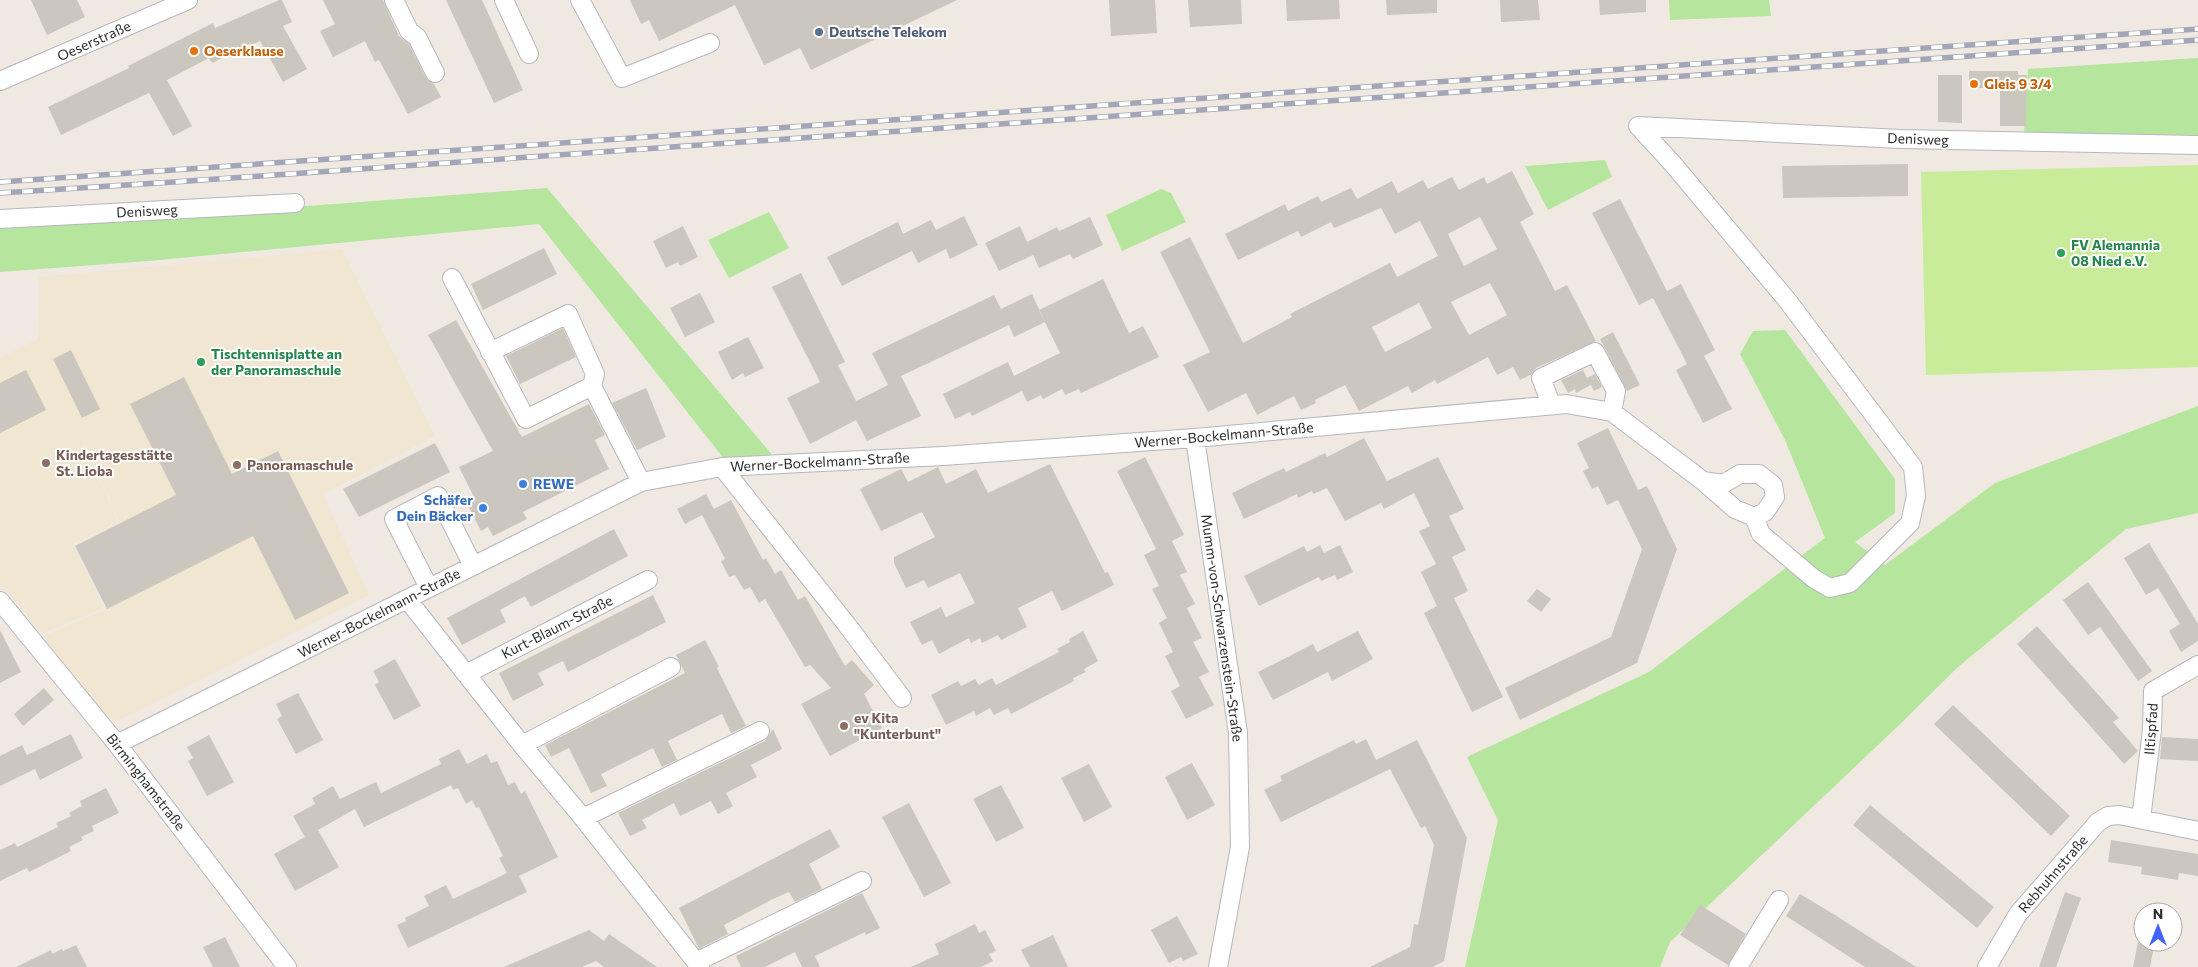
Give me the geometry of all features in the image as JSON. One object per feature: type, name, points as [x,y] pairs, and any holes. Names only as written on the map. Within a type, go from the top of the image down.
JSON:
[{"type":"street","name":"Oeserstraße","points":[[0,81],[188,0]]},
{"type":"street","points":[[394,0],[409,31],[417,37],[435,73]]},
{"type":"street","points":[[504,0],[529,54]]},
{"type":"street","points":[[580,0],[622,78],[710,44]]},
{"type":"street","name":"Denisweg","points":[[1754,517],[1761,534],[1814,578],[1830,588],[1850,583],[1910,523],[1916,496],[1913,466],[1787,300],[1638,126],[1901,139],[2198,144]]},
{"type":"street","name":"Denisweg","points":[[0,219],[295,204]]},
{"type":"street","points":[[452,278],[526,419],[592,386]]},
{"type":"street","points":[[490,352],[568,314],[595,374],[592,386],[641,482]]},
{"type":"street","points":[[1551,404],[1541,378],[1595,352],[1616,391],[1612,412]]},
{"type":"street","name":"Werner-Bockelmann-Straße","points":[[116,744],[641,482],[722,468],[943,456],[1195,438],[1551,404],[1580,405],[1612,412],[1703,480],[1735,509],[1754,517]]},
{"type":"street","name":"Mumm-von-Schwarzenstein-Straße","points":[[1195,438],[1238,733],[1240,847],[1218,967]]},
{"type":"street","name":"Werner-Bockelmann-Straße","points":[[722,468],[847,625],[902,698]]},
{"type":"street","points":[[1703,480],[1722,484],[1740,474],[1760,474],[1773,485],[1776,497],[1766,512],[1754,517]]},
{"type":"street","points":[[429,588],[394,519],[438,496],[473,566]]},
{"type":"street","name":"Kurt-Blaum-Straße","points":[[466,674],[648,580]]},
{"type":"street","points":[[407,599],[698,965],[862,881]]},
{"type":"street","name":"Birminghamstraße","points":[[0,601],[116,744],[287,967]]},
{"type":"street","name":"Iltispfad","points":[[2141,819],[2152,730],[2154,690],[2198,665]]},
{"type":"street","points":[[522,746],[670,667]]},
{"type":"street","points":[[583,818],[760,731]]},
{"type":"street","name":"Rebhuhnstraße","points":[[1987,967],[2018,914],[2098,822],[2108,816],[2119,815],[2198,831]]},
{"type":"street","points":[[1738,967],[1780,900]]},
{"type":"shaded area","name":"Panoramaschule","points":[[342,249],[435,436],[323,494],[369,595],[115,721],[101,713],[42,637],[107,609],[75,546],[120,523],[68,403],[118,522],[73,544],[103,608],[41,634],[0,582],[0,358],[38,339],[39,277]]},
{"type":"green space","points":[[1669,0],[1769,0],[1771,16],[1670,20]]},
{"type":"green space","points":[[2198,58],[2198,135],[2024,133],[2028,69]]},
{"type":"green space","points":[[1605,160],[1612,177],[1548,210],[1525,166]]},
{"type":"green space","name":"FV Alemannia 08 Nied e.V.","points":[[2198,165],[2198,367],[1926,375],[1921,172]]},
{"type":"green space","points":[[547,188],[774,457],[725,460],[539,224],[148,261],[0,272],[0,229]]},
{"type":"green space","points":[[1161,189],[1171,193],[1186,222],[1122,251],[1106,215]]},
{"type":"green space","points":[[769,212],[789,248],[729,278],[708,240]]},
{"type":"green space","points":[[1785,330],[1895,479],[1895,513],[1855,542],[1885,565],[1995,483],[2198,406],[2198,513],[2126,529],[1958,667],[1670,942],[1660,967],[1465,967],[1498,820],[1467,757],[1649,672],[1825,538],[1785,440],[1740,354],[1753,331]]},
{"type":"building","points":[[31,0],[77,0],[85,17],[47,35]]},
{"type":"building","points":[[282,0],[292,22],[283,26],[307,69],[283,82],[260,41],[250,46],[249,44],[212,63],[209,58],[167,80],[192,126],[173,136],[149,93],[61,135],[48,107],[129,68],[128,66],[213,23],[215,28]]},
{"type":"building","points":[[323,0],[383,0],[399,36],[409,44],[426,78],[434,84],[441,97],[408,114],[379,60],[375,62],[365,41],[333,57],[320,31],[335,24]]},
{"type":"building","points":[[446,0],[482,0],[523,90],[494,103]]},
{"type":"building","name":"Deutsche Telekom","points":[[630,0],[957,0],[811,70],[800,48],[764,65],[735,5],[659,41],[649,20],[641,24]]},
{"type":"building","points":[[1109,0],[1155,0],[1157,33],[1111,36]]},
{"type":"building","points":[[1188,0],[1241,0],[1242,24],[1190,27]]},
{"type":"building","points":[[1286,0],[1339,0],[1340,19],[1287,21]]},
{"type":"building","points":[[1386,0],[1437,0],[1437,13],[1387,15]]},
{"type":"building","points":[[1500,0],[1538,0],[1540,20],[1501,22]]},
{"type":"building","points":[[1599,0],[1646,0],[1646,12],[1600,15]]},
{"type":"building","points":[[1969,71],[2018,71],[2018,75],[2027,75],[2026,126],[2000,126],[2000,88],[1969,88]]},
{"type":"building","points":[[1938,75],[1962,75],[1962,123],[1938,122]]},
{"type":"building","points":[[1908,164],[1908,196],[1783,198],[1782,166]]},
{"type":"building","points":[[1512,171],[1534,214],[1520,222],[1555,291],[1567,285],[1596,341],[1536,368],[1532,374],[1520,380],[1513,367],[1497,375],[1488,357],[1437,384],[1435,380],[1412,393],[1408,386],[1359,411],[1345,385],[1315,400],[1316,403],[1301,410],[1294,396],[1257,415],[1246,393],[1208,412],[1183,365],[1210,352],[1160,252],[1190,237],[1243,343],[1292,317],[1290,314],[1390,263],[1397,277],[1438,256],[1420,221],[1395,234],[1381,208],[1334,228],[1331,222],[1301,237],[1298,231],[1238,260],[1225,234],[1285,204],[1288,211],[1318,196],[1321,202],[1351,188],[1357,199],[1392,181],[1398,193],[1423,180],[1428,189],[1452,177],[1459,190],[1484,177],[1487,184]],"holes":[[[1480,217],[1497,249],[1464,266],[1448,234]],[[1490,283],[1507,315],[1469,335],[1451,302]],[[1419,303],[1432,328],[1385,352],[1372,327]]]},
{"type":"building","points":[[1620,199],[1667,291],[1681,284],[1715,350],[1704,356],[1732,409],[1703,423],[1676,370],[1687,364],[1653,298],[1639,305],[1592,213]]},
{"type":"building","points":[[964,216],[978,245],[950,259],[946,249],[918,263],[912,251],[842,286],[827,257],[898,222],[903,234],[931,220],[936,230]]},
{"type":"building","points":[[1090,217],[1103,245],[1073,259],[1070,254],[1039,268],[1033,255],[999,271],[985,243],[1020,226],[1027,242],[1057,227],[1059,231]]},
{"type":"building","points":[[683,226],[698,257],[680,266],[678,262],[666,268],[653,241]]},
{"type":"building","points":[[544,248],[557,274],[483,310],[471,284]]},
{"type":"building","points":[[801,273],[845,362],[838,365],[856,401],[888,385],[872,353],[994,295],[1001,309],[1032,294],[1045,322],[1014,337],[1009,325],[901,376],[921,416],[867,441],[856,420],[810,444],[787,398],[820,382],[772,287]]},
{"type":"building","points":[[1103,279],[1129,333],[1143,326],[1159,357],[1081,393],[1079,389],[1065,395],[1062,389],[1043,399],[1041,395],[1027,402],[1022,391],[972,416],[970,412],[955,419],[943,394],[1008,362],[1014,376],[1060,353],[1039,310]]},
{"type":"building","points":[[700,293],[715,322],[685,337],[670,308]]},
{"type":"building","name":"REWE","points":[[456,320],[522,437],[589,404],[605,435],[595,440],[609,469],[523,512],[527,519],[493,536],[488,527],[481,531],[467,503],[475,499],[459,467],[493,451],[428,335]]},
{"type":"building","points":[[563,328],[576,357],[520,384],[506,356]]},
{"type":"building","points":[[1613,332],[1640,385],[1627,391],[1600,339]]},
{"type":"building","points":[[748,337],[764,368],[745,377],[743,373],[732,380],[718,352]]},
{"type":"building","points":[[71,350],[100,409],[82,418],[53,359]]},
{"type":"building","points":[[26,370],[46,410],[0,433],[0,383]]},
{"type":"building","points":[[1583,370],[1587,378],[1595,374],[1602,387],[1594,391],[1591,385],[1576,393],[1575,389],[1568,393],[1561,380]]},
{"type":"building","points":[[184,377],[232,474],[278,451],[349,593],[295,620],[253,536],[107,609],[75,546],[176,495],[130,404]]},
{"type":"building","points":[[646,388],[666,437],[637,450],[612,403]]},
{"type":"building","points":[[1608,428],[1638,490],[1647,486],[1677,549],[1637,663],[1520,720],[1505,688],[1611,637],[1642,549],[1618,500],[1607,505],[1598,486],[1592,489],[1583,471],[1589,468],[1577,443]]},
{"type":"building","points":[[1364,438],[1387,481],[1438,457],[1464,509],[1449,516],[1466,550],[1452,557],[1468,591],[1454,598],[1503,697],[1472,712],[1424,613],[1437,606],[1421,572],[1436,564],[1419,531],[1430,526],[1414,493],[1384,509],[1381,503],[1345,521],[1327,488],[1313,494],[1312,491],[1298,498],[1297,494],[1244,519],[1232,493],[1284,468],[1286,472],[1325,453],[1327,457]]},
{"type":"building","points":[[435,443],[450,472],[359,517],[343,489]]},
{"type":"building","points":[[1145,457],[1184,535],[1172,541],[1187,572],[1180,575],[1195,604],[1187,608],[1202,638],[1193,642],[1209,672],[1199,677],[1214,705],[1186,719],[1171,691],[1180,686],[1165,656],[1173,652],[1159,623],[1167,618],[1152,589],[1159,586],[1144,555],[1156,549],[1117,471]]},
{"type":"building","points":[[1050,464],[1105,573],[1108,572],[1114,585],[1062,611],[1052,591],[1018,608],[1027,627],[1001,640],[998,635],[982,643],[980,638],[971,643],[969,638],[939,654],[932,640],[922,645],[910,622],[941,607],[946,617],[975,603],[960,573],[928,588],[924,580],[906,588],[894,563],[894,557],[935,537],[922,512],[881,531],[860,489],[901,469],[908,482],[938,467],[946,484],[976,469],[988,493]]},
{"type":"building","points":[[706,494],[714,509],[731,500],[763,560],[766,558],[775,574],[781,570],[798,600],[805,596],[845,666],[852,660],[874,685],[864,694],[882,728],[830,756],[801,704],[831,688],[810,665],[805,667],[765,599],[759,603],[750,587],[744,590],[735,575],[729,577],[721,561],[725,559],[702,515],[685,524],[677,509]]},
{"type":"building","points":[[614,529],[628,556],[531,607],[525,596],[500,610],[506,622],[462,645],[447,618]]},
{"type":"building","points":[[2149,543],[2198,624],[2198,641],[2181,652],[2169,631],[2180,624],[2158,588],[2146,595],[2124,558]]},
{"type":"building","points":[[1320,545],[1324,553],[1340,545],[1353,572],[1337,580],[1335,575],[1321,581],[1319,577],[1259,606],[1244,576],[1304,546],[1307,552]]},
{"type":"building","points":[[2088,582],[2152,671],[2138,681],[2100,627],[2088,635],[2063,600]]},
{"type":"building","points":[[1537,589],[1551,599],[1541,612],[1527,601]]},
{"type":"building","points":[[653,595],[666,622],[568,672],[563,661],[538,673],[544,685],[513,701],[499,673]]},
{"type":"building","points":[[2037,626],[2119,718],[2113,722],[2138,751],[2124,764],[2017,644]]},
{"type":"building","points":[[0,630],[21,672],[0,683]]},
{"type":"building","points":[[1083,631],[1098,661],[1084,669],[1086,672],[1073,678],[1074,681],[1011,714],[1008,708],[994,715],[990,708],[976,716],[974,711],[946,725],[931,695],[958,681],[961,686],[975,679],[979,685],[992,678],[996,685],[1059,652],[1057,649],[1070,642],[1069,639]]},
{"type":"building","points":[[1358,631],[1373,659],[1332,681],[1328,672],[1273,700],[1258,672],[1313,644],[1317,652]]},
{"type":"building","points":[[705,640],[746,726],[731,733],[722,714],[668,741],[677,760],[662,767],[653,748],[601,774],[607,786],[591,793],[569,748],[551,757],[545,745],[685,673],[676,655]]},
{"type":"building","points":[[395,659],[421,706],[394,720],[375,685],[379,682],[373,671]]},
{"type":"building","points":[[44,688],[54,700],[23,726],[14,714]]},
{"type":"building","points":[[298,693],[323,740],[296,754],[277,719],[282,716],[276,704]]},
{"type":"building","points":[[1953,705],[2070,816],[2051,836],[1934,724]]},
{"type":"building","points":[[773,729],[782,749],[751,765],[757,777],[726,793],[733,806],[718,814],[711,801],[680,816],[674,803],[642,820],[647,828],[630,836],[618,813],[765,741]]},
{"type":"building","points":[[71,734],[83,758],[40,780],[35,769],[0,786],[0,756],[22,745],[27,755]]},
{"type":"building","points":[[209,735],[234,782],[207,796],[188,761],[193,758],[187,747]]},
{"type":"building","points":[[2162,737],[2198,739],[2198,761],[2160,759]]},
{"type":"building","points":[[1366,739],[1376,760],[1417,740],[1467,838],[1444,961],[1433,967],[1370,967],[1410,947],[1414,924],[1418,925],[1434,845],[1425,826],[1421,828],[1390,769],[1281,822],[1264,790],[1282,781],[1280,776],[1354,740],[1356,744]]},
{"type":"building","points":[[459,749],[467,764],[487,754],[491,763],[497,761],[508,785],[515,782],[521,794],[525,791],[558,857],[519,876],[527,892],[408,948],[397,925],[406,921],[405,918],[429,906],[424,896],[446,885],[453,899],[507,873],[499,858],[503,856],[479,807],[476,808],[472,800],[466,804],[458,788],[453,790],[451,785],[364,827],[355,809],[318,830],[339,867],[295,891],[274,854],[305,837],[293,816],[315,804],[312,798],[333,786],[340,799],[376,782],[381,793],[441,764],[439,759]]},
{"type":"building","points":[[1192,763],[1215,805],[1187,820],[1165,777]]},
{"type":"building","points":[[1089,764],[1112,807],[1084,822],[1061,778]]},
{"type":"building","points":[[1001,785],[1024,828],[996,842],[973,799]]},
{"type":"building","points":[[106,788],[119,813],[92,826],[94,831],[81,837],[83,840],[69,847],[71,851],[29,872],[27,868],[0,881],[0,850],[15,843],[17,847],[58,827],[56,823],[71,816],[69,813],[82,806],[80,801]]},
{"type":"building","points":[[909,803],[951,883],[924,897],[882,817]]},
{"type":"building","points":[[1870,805],[1994,907],[1977,928],[1853,825]]},
{"type":"building","points":[[830,829],[840,847],[809,864],[822,889],[795,902],[789,892],[773,899],[724,925],[728,934],[699,949],[679,908]]},
{"type":"building","points":[[2111,840],[2198,854],[2198,876],[2179,873],[2178,880],[2141,874],[2142,867],[2108,862]]},
{"type":"building","points":[[2065,892],[2081,898],[2056,967],[2039,967]]},
{"type":"building","points":[[862,893],[880,928],[866,935],[865,932],[815,956],[820,967],[802,967],[795,952],[765,967],[741,967],[736,956]]},
{"type":"building","points":[[1800,894],[1916,967],[1865,967],[1786,916]]},
{"type":"building","points":[[1700,905],[1746,934],[1728,965],[1680,935]]},
{"type":"building","points":[[1177,916],[1198,954],[1183,961],[1181,957],[1169,963],[1151,930]]},
{"type":"building","points":[[975,924],[979,933],[985,930],[996,951],[989,954],[993,961],[981,967],[911,967],[939,954],[935,944]]},
{"type":"building","points":[[589,930],[604,941],[609,934],[657,967],[604,967],[596,961],[582,967],[504,967]]},
{"type":"building","points":[[1053,935],[1068,967],[1030,967],[1021,950]]},
{"type":"building","points":[[225,937],[240,967],[213,967],[203,947]]},
{"type":"building","points":[[76,945],[87,967],[16,967],[51,950],[52,954]]},
{"type":"building","points":[[2136,952],[2153,952],[2150,967],[2133,967]]},
{"type":"railway","points":[[0,182],[2198,29]]},
{"type":"railway","points":[[0,193],[2198,40]]},
{"type":"place","name":"Deutsche Telekom","points":[[819,32]]},
{"type":"place","name":"Oeserklause","points":[[194,51]]},
{"type":"place","name":"Gleis 9 3/4","points":[[1974,84]]},
{"type":"place","name":"FV Alemannia 08 Nied e.V.","points":[[2061,253]]},
{"type":"place","name":"Tischtennisplatte an der Panoramaschule","points":[[201,362]]},
{"type":"place","name":"Kindertagesstätte St. Lioba","points":[[46,463]]},
{"type":"place","name":"Panoramaschule","points":[[237,465]]},
{"type":"place","name":"REWE","points":[[523,484]]},
{"type":"place","name":"Schäfer Dein Bäcker","points":[[483,508]]},
{"type":"place","name":"ev Kita \"Kunterbunt\"","points":[[844,726]]}]
